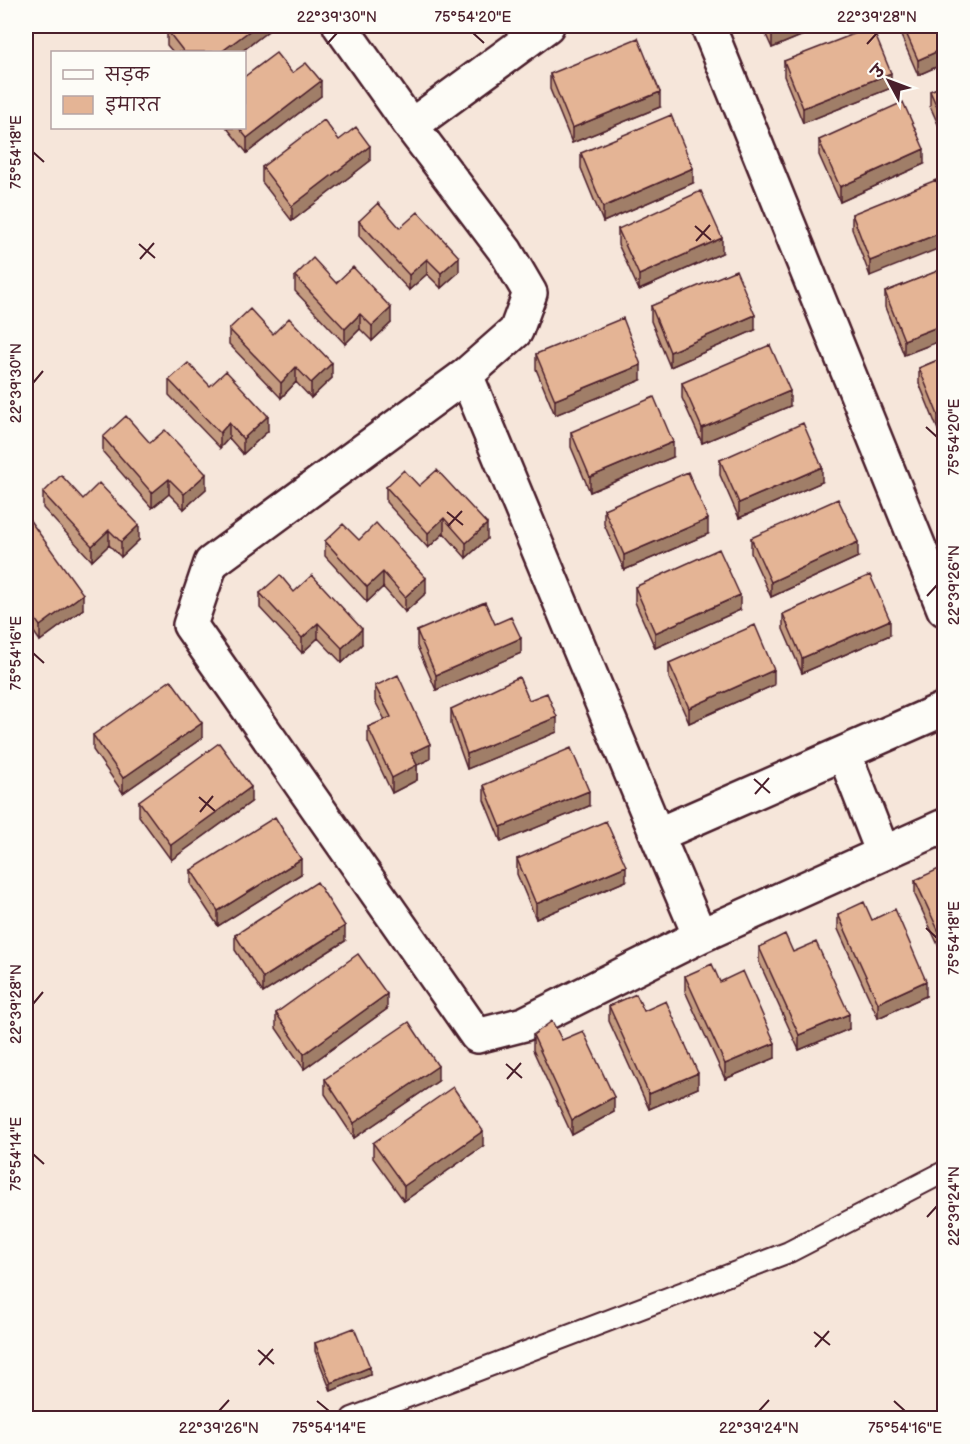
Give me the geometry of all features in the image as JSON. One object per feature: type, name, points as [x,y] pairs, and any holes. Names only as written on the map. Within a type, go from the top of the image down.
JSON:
[{"type":"street","points":[[340,26],[411,126],[506,252],[530,293],[516,331],[466,375],[211,563],[190,625],[477,1036],[524,1024],[700,936],[945,826]]},
{"type":"street","points":[[411,126],[547,26]]},
{"type":"street","points":[[708,26],[945,609]]},
{"type":"street","points":[[466,375],[700,936]]},
{"type":"street","points":[[657,835],[945,709]]},
{"type":"street","points":[[844,753],[884,853]]},
{"type":"lane","points":[[352,1419],[789,1252],[945,1172]]},
{"type":"building","points":[[172,26],[256,26],[222,51],[183,51],[167,30]]},
{"type":"building","points":[[768,26],[790,26],[772,33]]},
{"type":"building","points":[[903,26],[945,26],[945,48],[918,60]]},
{"type":"building","points":[[872,27],[891,73],[803,108],[784,61]]},
{"type":"building","points":[[638,38],[660,92],[572,128],[550,74]]},
{"type":"building","points":[[276,53],[292,73],[306,63],[321,81],[247,138],[240,129],[246,129],[246,76]]},
{"type":"building","points":[[945,85],[945,125],[930,91]]},
{"type":"building","points":[[903,102],[924,149],[840,187],[819,140]]},
{"type":"building","points":[[671,115],[693,168],[603,207],[581,153]]},
{"type":"building","points":[[324,120],[339,140],[356,127],[370,146],[292,206],[262,167]]},
{"type":"building","points":[[936,180],[945,201],[945,231],[870,261],[852,214]]},
{"type":"building","points":[[701,191],[722,238],[639,275],[618,229]]},
{"type":"building","points":[[378,203],[400,228],[418,212],[459,257],[441,273],[427,259],[409,275],[359,221]]},
{"type":"building","points":[[313,258],[336,283],[353,267],[391,308],[372,326],[360,314],[345,329],[295,276]]},
{"type":"building","points":[[945,268],[945,324],[904,340],[885,292]]},
{"type":"building","points":[[736,270],[755,315],[670,352],[651,306]]},
{"type":"building","points":[[250,309],[273,334],[289,318],[332,363],[311,383],[296,367],[281,383],[229,329]]},
{"type":"building","points":[[623,318],[641,365],[555,400],[536,354]]},
{"type":"building","points":[[770,345],[790,391],[702,428],[682,383]]},
{"type":"building","points":[[945,357],[945,412],[938,415],[919,368]]},
{"type":"building","points":[[188,363],[210,386],[226,371],[268,416],[243,439],[229,423],[220,433],[169,380]]},
{"type":"building","points":[[654,397],[673,442],[590,477],[571,432]]},
{"type":"building","points":[[126,416],[150,443],[165,430],[206,474],[184,494],[169,479],[152,493],[103,437]]},
{"type":"building","points":[[803,423],[822,467],[739,503],[720,460]]},
{"type":"building","points":[[404,470],[419,486],[437,470],[487,524],[466,543],[444,518],[428,533],[386,487]]},
{"type":"building","points":[[688,472],[708,519],[624,555],[604,509]]},
{"type":"building","points":[[61,475],[83,499],[99,483],[139,525],[121,542],[109,530],[92,546],[43,493]]},
{"type":"building","points":[[838,499],[858,542],[771,582],[751,538]]},
{"type":"building","points":[[26,515],[83,594],[40,626],[26,606]]},
{"type":"building","points":[[376,523],[426,578],[405,597],[383,572],[367,587],[325,541],[343,524],[359,540]]},
{"type":"building","points":[[719,549],[740,595],[655,633],[635,587]]},
{"type":"building","points":[[280,575],[294,592],[312,575],[362,629],[342,648],[318,623],[302,638],[260,593]]},
{"type":"building","points":[[870,575],[890,620],[802,658],[783,614]]},
{"type":"building","points":[[485,602],[495,624],[511,617],[521,638],[436,675],[417,631]]},
{"type":"building","points":[[755,625],[774,670],[689,708],[669,663]]},
{"type":"building","points":[[398,675],[430,744],[411,753],[417,765],[392,778],[368,727],[391,717],[375,686]]},
{"type":"building","points":[[519,677],[529,700],[547,693],[557,717],[467,754],[451,709]]},
{"type":"building","points":[[171,680],[202,723],[123,778],[93,735]]},
{"type":"building","points":[[219,743],[251,787],[171,845],[139,801]]},
{"type":"building","points":[[571,748],[589,791],[501,827],[484,785]]},
{"type":"building","points":[[275,817],[301,859],[218,911],[191,870]]},
{"type":"building","points":[[606,821],[626,866],[536,904],[517,859]]},
{"type":"building","points":[[941,868],[945,875],[945,945],[915,880]]},
{"type":"building","points":[[317,882],[345,926],[263,978],[235,935]]},
{"type":"building","points":[[864,902],[872,920],[895,909],[926,981],[878,1003],[838,914]]},
{"type":"building","points":[[785,934],[793,952],[816,942],[849,1014],[799,1035],[759,947]]},
{"type":"building","points":[[358,954],[387,994],[304,1054],[276,1013]]},
{"type":"building","points":[[712,964],[720,982],[743,971],[775,1043],[725,1064],[685,976]]},
{"type":"building","points":[[636,994],[644,1011],[666,1001],[698,1073],[649,1094],[609,1006]]},
{"type":"building","points":[[552,1021],[562,1040],[583,1031],[614,1097],[572,1120],[533,1035]]},
{"type":"building","points":[[409,1022],[438,1066],[354,1123],[325,1079]]},
{"type":"building","points":[[453,1087],[483,1131],[404,1186],[373,1143]]},
{"type":"building","points":[[354,1328],[370,1367],[331,1383],[315,1343]]}]
